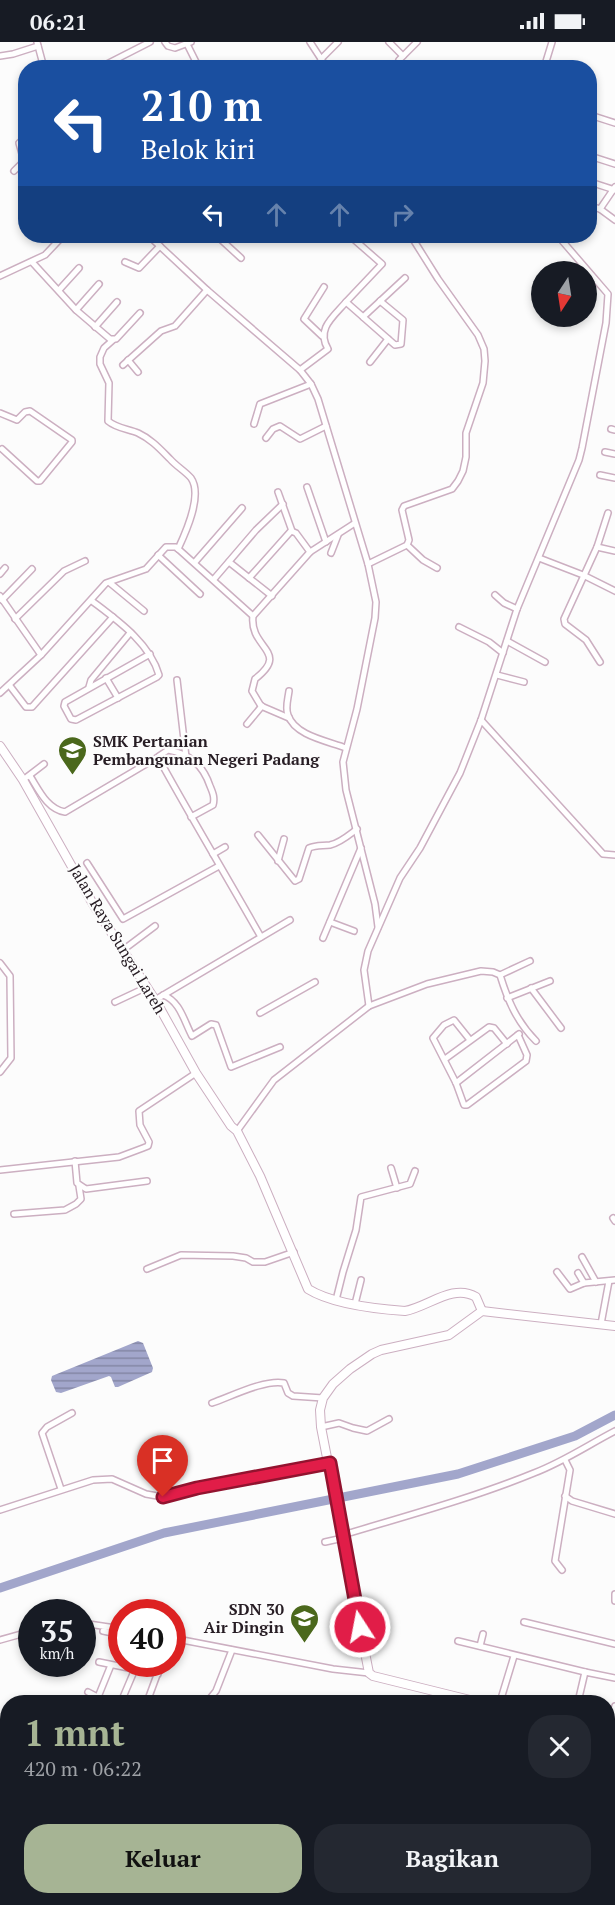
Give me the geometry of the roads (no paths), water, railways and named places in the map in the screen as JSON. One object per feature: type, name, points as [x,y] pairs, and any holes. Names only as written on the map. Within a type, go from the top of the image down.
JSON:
[{"type":"street","points":[[115,60],[150,42]]},
{"type":"street","points":[[165,42],[174,48],[189,43],[196,60]]},
{"type":"street","points":[[310,42],[321,59],[338,42]]},
{"type":"street","points":[[389,42],[401,58],[417,42]]},
{"type":"street","points":[[546,60],[552,42]]},
{"type":"street","points":[[0,56],[13,54],[37,44],[42,60]]},
{"type":"street","points":[[597,117],[615,123]]},
{"type":"street","points":[[597,158],[615,164]]},
{"type":"street","points":[[14,171],[18,167]]},
{"type":"street","points":[[597,184],[615,189],[600,209]]},
{"type":"street","points":[[597,208],[615,220]]},
{"type":"street","points":[[0,276],[45,255],[56,243]]},
{"type":"street","points":[[157,243],[207,290],[300,370],[312,384],[326,426],[368,564],[376,602],[375,618],[357,709],[343,762],[346,790],[362,847],[378,928]]},
{"type":"street","points":[[224,243],[240,258]]},
{"type":"street","points":[[322,336],[330,320],[382,264],[358,243]]},
{"type":"street","points":[[368,564],[407,545],[409,540],[402,510],[404,506],[452,489],[463,471],[466,433],[483,383],[484,349],[478,335],[415,243]]},
{"type":"street","points":[[369,1006],[364,970],[368,951],[400,878],[441,813],[482,720],[517,609],[579,459],[612,293],[565,243]]},
{"type":"street","points":[[133,275],[160,246]]},
{"type":"street","points":[[32,262],[76,310],[113,340]]},
{"type":"street","points":[[125,262],[137,269]]},
{"type":"street","points":[[58,290],[79,268]]},
{"type":"street","points":[[363,317],[405,278]]},
{"type":"street","points":[[76,310],[99,284]]},
{"type":"street","points":[[324,287],[304,319],[322,336],[328,349],[336,353]]},
{"type":"street","points":[[138,372],[126,362],[161,331],[175,326],[207,290]]},
{"type":"street","points":[[346,302],[395,345],[401,344],[403,320],[380,301]]},
{"type":"street","points":[[95,327],[117,302]]},
{"type":"street","points":[[141,313],[104,348],[100,357],[100,364],[109,383],[108,421],[137,433],[156,445],[190,477],[195,498],[191,518],[178,549]]},
{"type":"street","points":[[370,362],[388,339]]},
{"type":"street","points":[[300,370],[328,349]]},
{"type":"street","points":[[254,424],[260,404],[312,384]]},
{"type":"street","points":[[0,413],[17,420],[25,412],[30,411],[72,440],[40,481],[37,481],[2,449]]},
{"type":"street","points":[[266,438],[273,429],[280,426],[300,439],[326,426]]},
{"type":"street","points":[[605,452],[615,454]]},
{"type":"street","points":[[600,475],[615,478]]},
{"type":"street","points":[[307,487],[326,542]]},
{"type":"street","points":[[278,492],[292,531],[309,552]]},
{"type":"street","points":[[214,579],[256,530],[283,504]]},
{"type":"street","points":[[195,562],[242,508]]},
{"type":"street","points":[[600,662],[586,640],[564,622],[597,547],[608,513]]},
{"type":"street","points":[[346,748],[304,732],[289,718],[258,703],[252,686],[255,679],[267,670],[270,661],[269,653],[256,635],[252,622],[253,616],[309,552],[355,523]]},
{"type":"street","points":[[249,578],[292,531]]},
{"type":"street","points":[[331,553],[338,534]]},
{"type":"street","points":[[407,545],[423,560],[437,568]]},
{"type":"street","points":[[0,693],[41,655],[106,584],[146,569],[166,547],[176,547],[195,562],[253,616]]},
{"type":"street","points":[[597,547],[615,551]]},
{"type":"street","points":[[158,555],[200,594]]},
{"type":"street","points":[[539,558],[583,575],[615,591]]},
{"type":"street","points":[[15,619],[64,571],[85,561]]},
{"type":"street","points":[[229,562],[272,596]]},
{"type":"street","points":[[0,574],[6,568]]},
{"type":"street","points":[[32,569],[1,598],[41,655]]},
{"type":"street","points":[[110,583],[144,611]]},
{"type":"street","points":[[495,595],[504,603],[517,609]]},
{"type":"street","points":[[92,601],[130,633],[150,654],[159,673],[157,677],[73,720],[64,703],[150,654]]},
{"type":"street","points":[[10,686],[26,707],[32,707],[112,617]]},
{"type":"street","points":[[459,627],[503,652]]},
{"type":"street","points":[[89,687],[91,680],[130,633]]},
{"type":"street","points":[[507,641],[545,662]]},
{"type":"street","points":[[497,675],[524,682]]},
{"type":"street","points":[[106,678],[118,698]]},
{"type":"street","points":[[177,680],[186,757]]},
{"type":"street","points":[[289,691],[287,713],[289,718]]},
{"type":"street","points":[[247,724],[262,706]]},
{"type":"street","points":[[482,720],[603,854],[615,855]]},
{"type":"street","name":"Jalan Raya Sungai Lareh","points":[[0,747],[27,778],[93,904],[155,1000],[196,1072],[231,1126],[237,1131],[260,1176],[308,1289],[336,1300],[405,1311],[415,1309],[445,1295],[459,1292],[476,1297],[482,1311]]},
{"type":"street","points":[[44,764],[27,778],[48,804],[56,810],[65,812],[168,750],[194,760],[205,771],[214,798],[213,805],[191,817]]},
{"type":"street","points":[[158,757],[261,937]]},
{"type":"street","points":[[258,835],[293,880],[297,881],[303,870],[309,848],[338,843],[357,829]]},
{"type":"street","points":[[278,861],[284,839]]},
{"type":"street","points":[[213,854],[225,847]]},
{"type":"street","points":[[323,938],[362,847]]},
{"type":"street","points":[[87,863],[123,919],[219,866]]},
{"type":"street","points":[[155,1000],[290,920]]},
{"type":"street","points":[[330,922],[354,931]]},
{"type":"street","points":[[123,950],[155,926]]},
{"type":"street","points":[[500,975],[530,961]]},
{"type":"street","points":[[0,963],[10,976],[11,1058],[0,1072]]},
{"type":"street","points":[[237,1131],[274,1080],[369,1006],[427,984],[481,971],[498,973],[507,998],[525,1029],[536,1041]]},
{"type":"street","points":[[507,998],[550,981]]},
{"type":"street","points":[[260,1013],[315,982]]},
{"type":"street","points":[[115,1002],[147,987]]},
{"type":"street","points":[[531,988],[561,1028]]},
{"type":"street","points":[[163,995],[172,998],[177,1004],[192,1036],[211,1024],[216,1025],[231,1067],[280,1047]]},
{"type":"street","points":[[470,1040],[457,1022],[450,1021],[433,1038],[456,1083],[462,1103],[467,1105],[528,1058],[518,1035]]},
{"type":"street","points":[[445,1059],[491,1027],[507,1044]]},
{"type":"street","points":[[456,1083],[525,1029]]},
{"type":"street","points":[[0,1170],[125,1156],[148,1146],[149,1138],[140,1125],[139,1111],[196,1072]]},
{"type":"street","points":[[14,1214],[69,1208],[81,1199],[75,1161]]},
{"type":"street","points":[[391,1168],[397,1188]]},
{"type":"street","points":[[336,1300],[356,1230],[361,1197],[411,1182],[415,1171]]},
{"type":"street","points":[[79,1186],[91,1189],[147,1180]]},
{"type":"street","points":[[147,1269],[181,1255],[233,1256],[246,1258],[253,1262],[265,1262],[294,1252]]},
{"type":"street","points":[[582,1257],[596,1282]]},
{"type":"street","points":[[557,1272],[568,1289],[584,1282],[612,1281],[602,1324]]},
{"type":"street","points":[[578,1273],[584,1282]]},
{"type":"street","points":[[355,1304],[361,1280]]},
{"type":"street","points":[[369,1673],[321,1427],[323,1398],[333,1384],[372,1354],[395,1346],[449,1335],[482,1311],[615,1326]]},
{"type":"street","points":[[212,1403],[279,1382],[284,1383],[288,1393],[293,1396],[323,1398]]},
{"type":"street","points":[[61,1489],[42,1433],[47,1427],[72,1413]]},
{"type":"street","points":[[321,1427],[339,1423],[367,1431],[389,1419]]},
{"type":"street","points":[[325,1542],[491,1489],[565,1460],[581,1448],[615,1431]]},
{"type":"street","points":[[562,1570],[555,1561],[570,1470],[565,1460]]},
{"type":"street","points":[[0,1510],[93,1480],[112,1479],[146,1494],[163,1497],[197,1488],[330,1466]]},
{"type":"street","points":[[565,1496],[578,1503],[615,1514]]},
{"type":"street","points":[[615,1594],[615,1601]]},
{"type":"street","points":[[524,1622],[615,1644]]},
{"type":"street","points":[[103,1631],[108,1632]]},
{"type":"street","points":[[480,1646],[483,1634]]},
{"type":"street","points":[[0,1640],[18,1635]]},
{"type":"street","points":[[186,1641],[333,1669],[369,1673],[373,1676],[450,1695]]},
{"type":"street","points":[[458,1641],[615,1678]]},
{"type":"street","points":[[212,1695],[232,1650]]},
{"type":"street","points":[[502,1695],[514,1656]]},
{"type":"street","points":[[99,1662],[108,1664]]},
{"type":"street","points":[[99,1695],[108,1672]]},
{"type":"street","points":[[580,1695],[585,1672]]},
{"type":"street","points":[[124,1695],[132,1677]]},
{"type":"street","points":[[150,1695],[157,1677]]},
{"type":"street","points":[[88,1692],[94,1695]]},
{"type":"water","points":[[138,1341],[143,1343],[153,1368],[152,1372],[118,1387],[115,1387],[109,1376],[61,1393],[56,1392],[51,1380],[52,1376]]},
{"type":"waterway","points":[[0,1588],[164,1533],[458,1474],[575,1436],[615,1415]]},
{"type":"place","name":"SMK Pertanian Pembangunan Negeri Padang","points":[[72,776]]},
{"type":"place","name":"SDN 30 Air Dingin","points":[[305,1644]]}]
